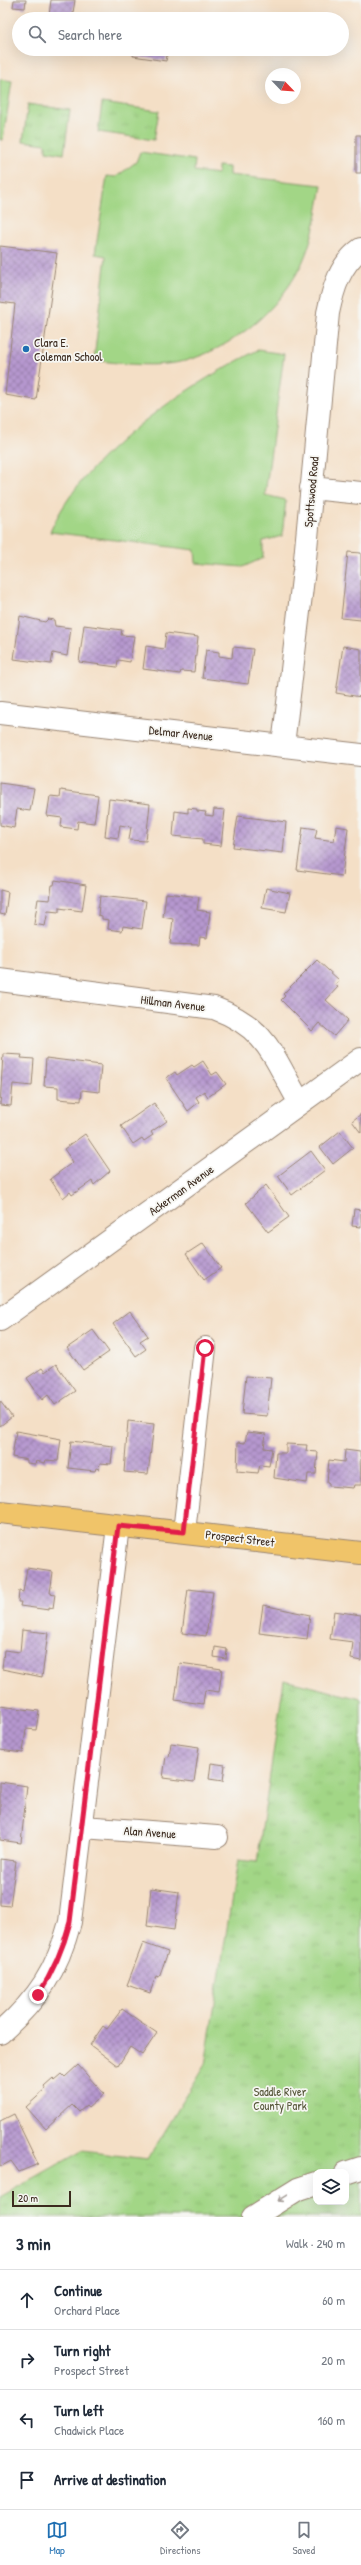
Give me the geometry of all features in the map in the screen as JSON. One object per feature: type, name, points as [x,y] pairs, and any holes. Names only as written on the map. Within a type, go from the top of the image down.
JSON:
[{"type":"main road","name":"Prospect Street","points":[[0,1512],[361,1553]]},
{"type":"street","name":"Spottswood Road","points":[[283,745],[312,488],[328,313],[333,287],[346,264],[361,249]]},
{"type":"street","points":[[312,488],[361,493]]},
{"type":"street","name":"Delmar Avenue","points":[[0,713],[361,755]]},
{"type":"street","name":"Hillman Avenue","points":[[0,980],[214,1008],[233,1015],[250,1025],[264,1040],[300,1103]]},
{"type":"street","name":"Ackerman Avenue","points":[[0,1320],[361,1059]]},
{"type":"street","points":[[184,1532],[205,1348]]},
{"type":"street","points":[[0,2033],[38,1995],[53,1972],[64,1946],[70,1922],[83,1826],[118,1526]]},
{"type":"street","name":"Alan Avenue","points":[[83,1826],[218,1837]]},
{"type":"street","points":[[349,2172],[361,2168]]},
{"type":"street","points":[[253,2217],[298,2189],[313,2184]]},
{"type":"green space","points":[[0,79],[12,81],[3,140],[0,140]]},
{"type":"green space","points":[[102,103],[159,111],[154,140],[98,132]]},
{"type":"green space","points":[[28,104],[70,110],[64,154],[46,151],[46,144],[23,141]]},
{"type":"green space","points":[[140,152],[195,160],[194,171],[218,174],[218,166],[229,167],[229,175],[322,185],[316,219],[307,252],[297,273],[276,303],[249,328],[234,339],[219,348],[185,361],[140,365],[94,360],[106,256],[95,254],[107,176],[116,177],[136,162]]},
{"type":"green space","points":[[258,350],[284,354],[265,495],[286,500],[282,536],[263,541],[263,558],[243,567],[196,563],[195,550],[50,532],[66,503],[86,476],[111,450],[168,403],[229,365]]},
{"type":"green space","name":"Saddle River County Park","points":[[284,1680],[361,1699],[361,2217],[0,2217],[0,2197],[82,2151],[148,2159],[205,2065],[238,1860],[257,1862]]},
{"type":"building","points":[[14,0],[26,0],[25,8],[13,7]]},
{"type":"building","points":[[51,0],[75,0],[73,12],[50,12]]},
{"type":"building","points":[[133,56],[167,56],[166,61]]},
{"type":"building","points":[[356,135],[361,135],[361,173],[356,173]]},
{"type":"building","name":"Clara E. Coleman School","points":[[0,246],[57,253],[36,400],[5,395],[15,304],[0,302]]},
{"type":"building","points":[[348,552],[361,553],[361,620],[341,618]]},
{"type":"building","points":[[20,616],[45,622],[48,619],[54,620],[55,626],[71,628],[67,656],[53,653],[51,664],[14,659]]},
{"type":"building","points":[[84,625],[122,630],[121,635],[134,636],[130,662],[118,660],[117,667],[79,662]]},
{"type":"building","points":[[166,633],[198,637],[194,672],[181,671],[180,674],[143,669],[146,646],[164,649]]},
{"type":"building","points":[[343,646],[361,649],[361,697],[336,693]]},
{"type":"building","points":[[233,647],[253,649],[248,684],[202,678],[206,650],[219,652],[219,656],[232,658]]},
{"type":"building","points":[[0,783],[34,788],[30,811],[17,809],[14,828],[0,825]]},
{"type":"building","points":[[61,790],[98,795],[94,823],[78,821],[77,829],[61,827],[62,818],[47,816],[50,796],[60,797]]},
{"type":"building","points":[[109,799],[150,804],[146,841],[129,840],[131,827],[120,825],[118,838],[105,836]]},
{"type":"building","points":[[188,808],[197,809],[197,811],[206,812],[205,815],[213,816],[214,809],[225,810],[221,846],[203,844],[203,839],[173,836],[175,811],[188,813]]},
{"type":"building","points":[[238,816],[286,822],[283,853],[233,847]]},
{"type":"building","points":[[336,826],[348,828],[342,876],[297,870],[303,827],[317,829],[315,838],[334,841]]},
{"type":"building","points":[[55,880],[86,885],[82,911],[59,908],[59,912],[48,911],[45,926],[34,924],[38,899],[50,900],[52,885],[54,885]]},
{"type":"building","points":[[266,888],[290,893],[286,912],[262,908]]},
{"type":"building","points":[[0,890],[8,892],[5,915],[0,914]]},
{"type":"building","points":[[166,893],[199,897],[197,910],[210,912],[207,938],[200,937],[199,945],[170,944],[173,919],[163,917]]},
{"type":"building","points":[[100,896],[146,901],[142,929],[123,926],[122,931],[108,929],[109,920],[102,919],[102,916],[98,915]]},
{"type":"building","points":[[317,960],[339,980],[335,985],[338,987],[326,1000],[348,1020],[334,1036],[319,1023],[312,1031],[281,1000],[285,996],[283,994]]},
{"type":"building","points":[[3,1054],[22,1055],[21,1058],[34,1059],[32,1086],[13,1084],[11,1106],[0,1105]]},
{"type":"building","points":[[46,1058],[101,1065],[99,1092],[82,1090],[81,1101],[58,1099],[58,1087],[44,1086]]},
{"type":"building","points":[[203,1061],[212,1075],[217,1072],[226,1084],[208,1097],[204,1091],[196,1097],[199,1102],[188,1111],[166,1078],[175,1072],[177,1075],[192,1065],[194,1067]]},
{"type":"building","points":[[154,1103],[167,1121],[151,1132],[153,1135],[144,1141],[142,1138],[133,1144],[121,1126]]},
{"type":"building","points":[[361,1114],[361,1133],[352,1121]]},
{"type":"building","points":[[340,1131],[353,1148],[333,1164],[320,1147]]},
{"type":"building","points":[[85,1134],[110,1171],[94,1185],[92,1181],[72,1195],[70,1192],[63,1198],[50,1179],[73,1162],[64,1149]]},
{"type":"building","points":[[311,1151],[325,1170],[292,1195],[278,1176]]},
{"type":"building","points":[[266,1185],[289,1217],[268,1232],[246,1203]]},
{"type":"building","points":[[354,1209],[361,1210],[361,1227],[352,1226]]},
{"type":"building","points":[[203,1243],[221,1268],[204,1280],[186,1254]]},
{"type":"building","points":[[130,1311],[148,1336],[140,1341],[146,1349],[136,1356],[113,1324]]},
{"type":"building","points":[[93,1330],[109,1352],[83,1370],[67,1348]]},
{"type":"building","points":[[56,1364],[75,1391],[55,1405],[48,1395],[42,1400],[27,1378],[42,1368],[45,1372]]},
{"type":"building","points":[[246,1376],[271,1378],[267,1416],[242,1414]]},
{"type":"building","points":[[0,1401],[12,1417],[0,1426]]},
{"type":"building","points":[[128,1421],[154,1424],[148,1474],[124,1472]]},
{"type":"building","points":[[16,1431],[61,1439],[58,1461],[46,1460],[45,1463],[36,1461],[35,1464],[27,1463],[27,1460],[12,1457]]},
{"type":"building","points":[[247,1432],[266,1434],[264,1448],[272,1449],[269,1466],[260,1465],[258,1473],[237,1471],[238,1442],[245,1443]]},
{"type":"building","points":[[71,1441],[113,1446],[111,1464],[100,1463],[99,1469],[96,1468],[95,1471],[68,1468]]},
{"type":"building","points":[[286,1444],[307,1445],[306,1451],[318,1452],[316,1474],[308,1474],[307,1483],[274,1478],[276,1453],[286,1453]]},
{"type":"building","points":[[345,1450],[360,1452],[361,1485],[354,1485],[353,1488],[329,1486],[329,1483],[327,1482],[329,1460],[344,1462]]},
{"type":"building","points":[[27,1568],[53,1572],[50,1593],[55,1594],[53,1608],[49,1607],[49,1610],[20,1606],[21,1602],[18,1602],[19,1591],[23,1592]]},
{"type":"building","points":[[188,1589],[213,1592],[206,1636],[182,1633]]},
{"type":"building","points":[[263,1605],[310,1615],[307,1639],[259,1633]]},
{"type":"building","points":[[334,1611],[361,1615],[361,1661],[351,1659],[353,1642],[330,1639]]},
{"type":"building","points":[[22,1630],[48,1633],[42,1677],[2,1669],[4,1650],[20,1652]]},
{"type":"building","points":[[215,1647],[227,1649],[226,1659],[214,1657]]},
{"type":"building","points":[[180,1663],[222,1669],[219,1692],[205,1690],[203,1704],[175,1700]]},
{"type":"building","points":[[0,1706],[39,1711],[36,1730],[26,1729],[23,1753],[0,1750]]},
{"type":"building","points":[[171,1743],[199,1747],[194,1782],[163,1778],[166,1756],[169,1757]]},
{"type":"building","points":[[211,1763],[225,1765],[223,1781],[209,1779]]},
{"type":"building","points":[[0,1782],[27,1786],[21,1843],[0,1840]]},
{"type":"building","points":[[0,1859],[16,1861],[10,1906],[0,1905]]},
{"type":"building","points":[[151,1888],[179,1892],[174,1930],[147,1926]]},
{"type":"building","points":[[143,1943],[168,1952],[159,1977],[156,1976],[150,1993],[127,1985]]},
{"type":"building","points":[[122,2009],[157,2033],[142,2055],[130,2047],[118,2066],[90,2045],[103,2026],[107,2029]]},
{"type":"building","points":[[78,2065],[104,2094],[88,2108],[86,2106],[79,2112],[72,2105],[46,2129],[26,2107],[46,2089],[44,2086],[53,2078],[55,2080],[62,2074],[65,2077]]},
{"type":"building","points":[[14,2114],[38,2164],[19,2172],[11,2161],[0,2167],[0,2121]]},
{"type":"place","name":"Clara E. Coleman School","points":[[26,349]]},
{"type":"route","points":[[38,1995],[53,1972],[64,1946],[70,1922],[83,1826],[118,1526],[184,1532],[205,1348]]}]
